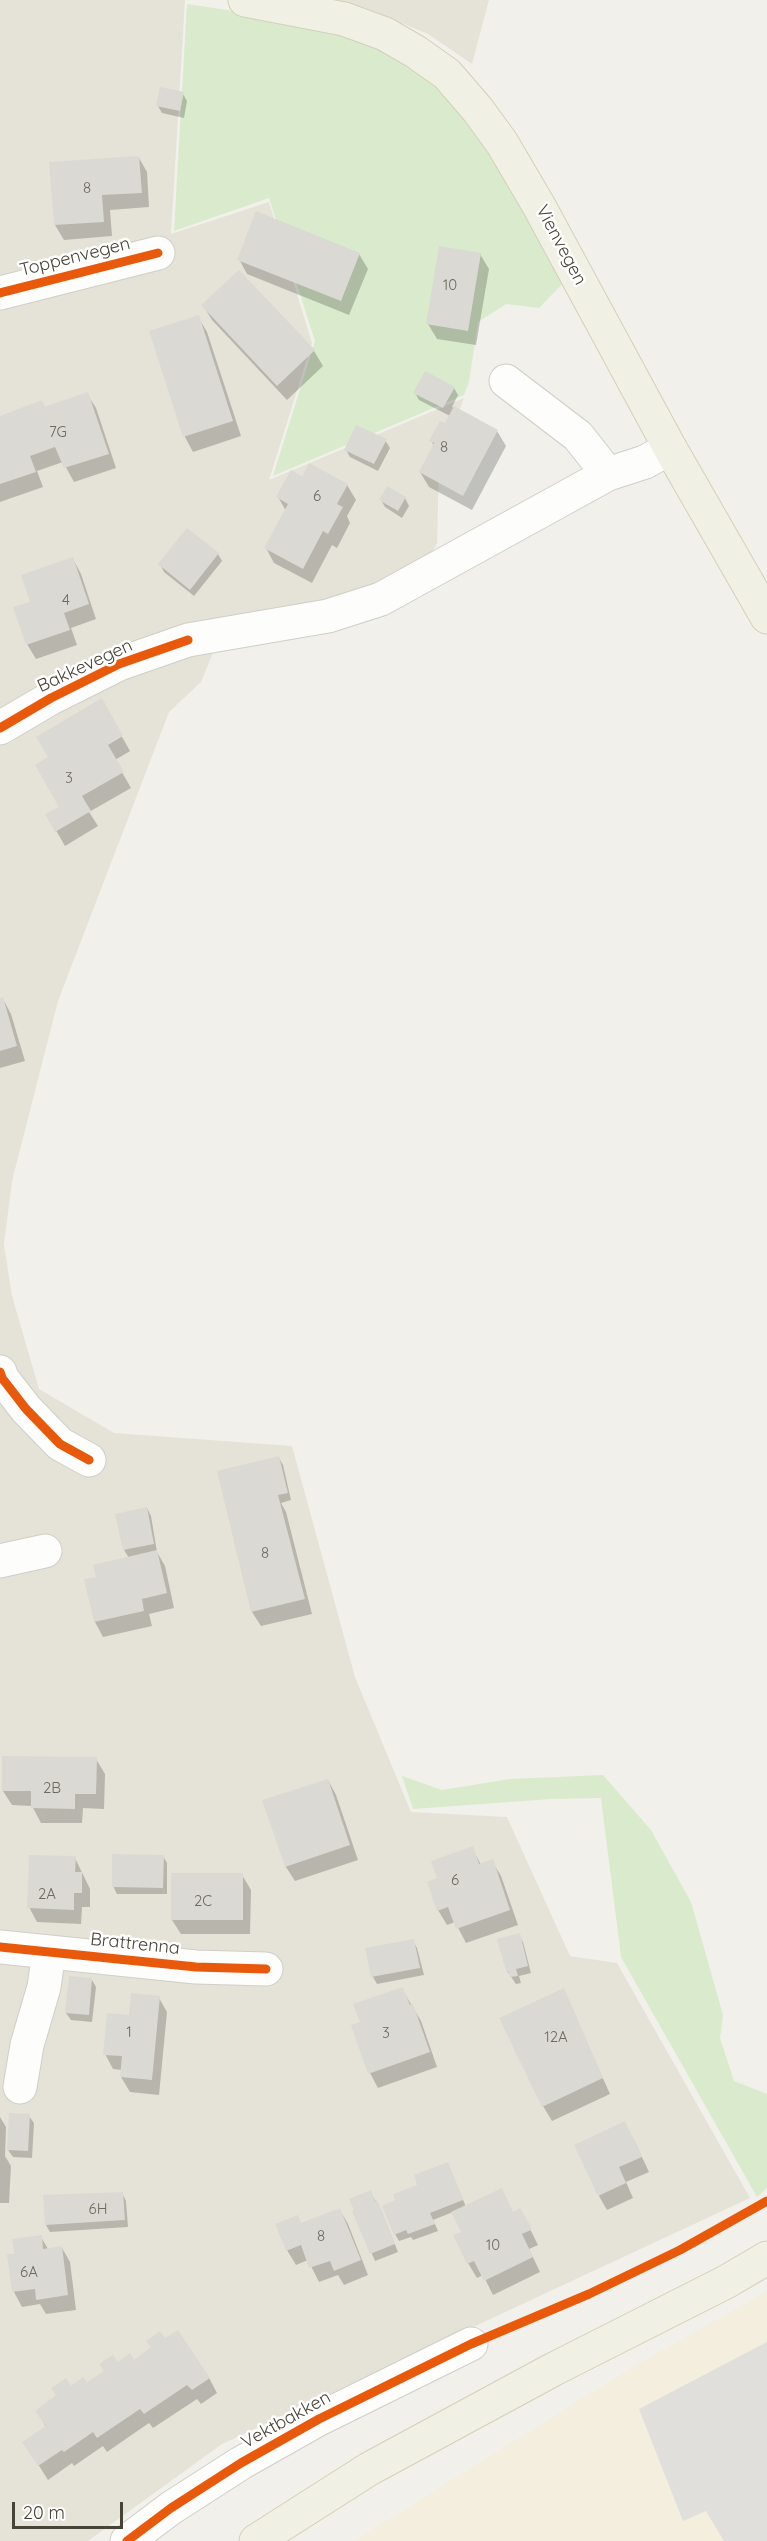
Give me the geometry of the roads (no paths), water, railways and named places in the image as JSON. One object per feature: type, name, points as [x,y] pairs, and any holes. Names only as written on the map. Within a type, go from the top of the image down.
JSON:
[{"type":"main road","name":"Vienvegen","points":[[245,0],[344,19],[385,34],[416,52],[447,75],[478,110],[502,143],[540,206],[670,448],[767,617]]},
{"type":"main road","points":[[256,2541],[369,2469],[555,2369],[726,2282],[767,2258]]},
{"type":"street","name":"Toppenvegen","points":[[0,293],[158,253]]},
{"type":"street","points":[[506,381],[578,436],[608,474]]},
{"type":"street","name":"Bakkevegen","points":[[0,728],[51,698],[119,664],[188,640],[328,616],[381,599],[608,474],[645,462],[670,448]]},
{"type":"street","points":[[0,1372],[2,1378],[26,1409],[60,1444],[89,1460]]},
{"type":"street","points":[[0,1561],[45,1551]]},
{"type":"street","name":"Brattrenna","points":[[0,1947],[196,1967],[266,1969]]},
{"type":"street","points":[[20,2087],[27,2045],[44,1987],[49,1952]]},
{"type":"street","name":"Vektbakken","points":[[127,2541],[171,2508],[241,2463],[319,2419],[471,2344]]}]
